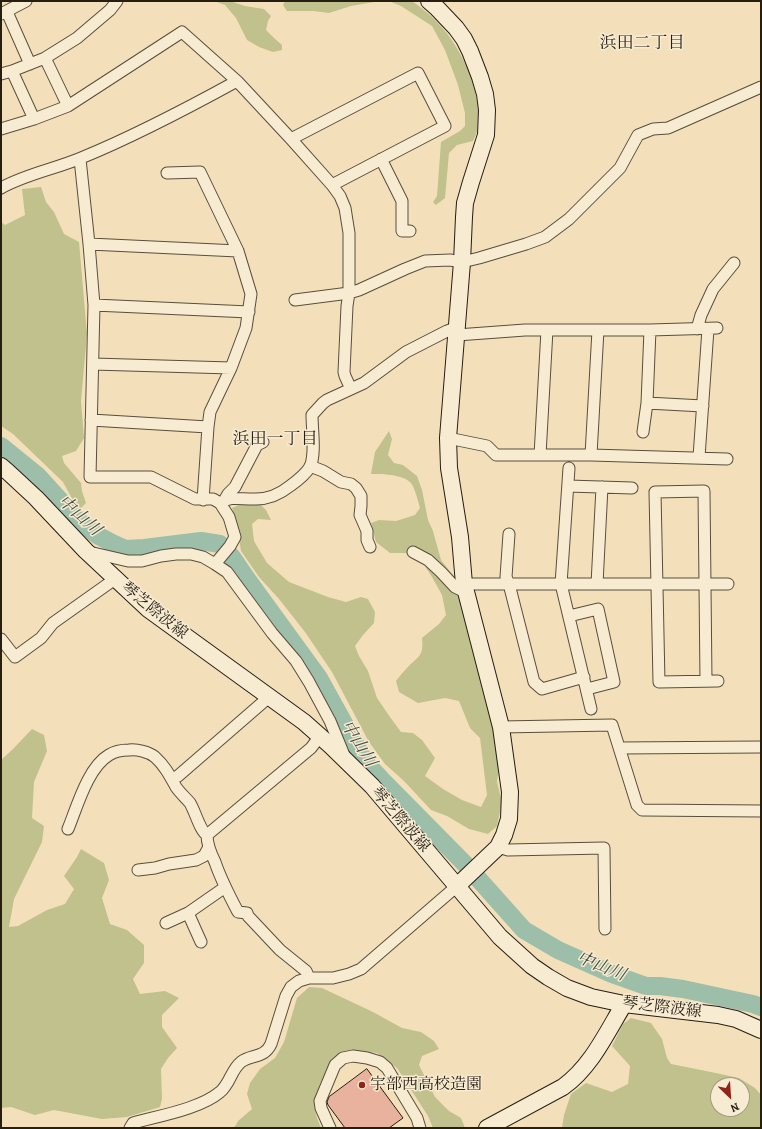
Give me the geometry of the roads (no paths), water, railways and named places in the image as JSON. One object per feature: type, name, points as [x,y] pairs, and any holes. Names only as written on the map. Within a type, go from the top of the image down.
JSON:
[{"type":"street","points":[[1,74],[45,58],[77,38],[110,10],[117,1]]},
{"type":"street","points":[[130,1128],[134,1123],[210,1100],[221,1092],[236,1066],[242,1061],[269,1050],[286,996],[291,987],[299,981],[309,978],[333,978],[361,969],[467,877],[498,847],[504,835],[509,818],[510,792],[501,726],[465,588],[460,538],[449,468],[448,438],[462,262],[465,203],[486,135],[487,116],[485,94],[476,65],[464,39],[429,1]]},
{"type":"street","points":[[22,2],[4,13],[30,64]]},
{"type":"street","points":[[1,129],[34,119],[68,106],[182,32],[237,81],[291,139],[340,196],[348,220],[349,233],[349,293],[344,372],[351,389]]},
{"type":"street","points":[[45,58],[68,106]]},
{"type":"street","points":[[12,71],[34,119]]},
{"type":"street","points":[[291,139],[418,73],[445,126],[332,185]]},
{"type":"street","points":[[1,188],[12,182],[80,159],[132,136],[237,81]]},
{"type":"street","points":[[295,300],[349,293],[425,261],[450,260],[462,262],[480,258],[545,237],[568,218],[620,168],[638,135],[653,129],[668,128],[761,87]]},
{"type":"street","points":[[80,159],[90,244],[94,305],[90,420],[90,478],[151,477],[195,499],[203,500],[213,499],[222,501],[239,498],[265,498],[283,491],[300,479],[310,466],[313,453],[312,415],[323,402],[368,380],[406,352],[457,331],[707,329]]},
{"type":"street","points":[[382,159],[402,201],[402,231],[410,231]]},
{"type":"street","points":[[167,172],[200,172],[238,251],[251,294],[246,328],[231,368],[210,412],[203,500]]},
{"type":"street","points":[[90,244],[238,251]]},
{"type":"street","points":[[699,457],[707,329],[701,315],[713,289],[734,263]]},
{"type":"street","points":[[94,305],[249,312]]},
{"type":"street","points":[[540,455],[547,330]]},
{"type":"street","points":[[591,455],[598,330]]},
{"type":"street","points":[[643,432],[647,403],[650,330]]},
{"type":"street","points":[[93,364],[231,368]]},
{"type":"street","points":[[647,403],[703,406]]},
{"type":"street","points":[[90,420],[208,427]]},
{"type":"street","points":[[448,438],[487,446],[496,454],[699,457],[727,459]]},
{"type":"street","points":[[222,501],[235,487],[257,445],[263,442]]},
{"type":"street","name":"琴芝際波線","points":[[1,466],[36,498],[86,551],[148,609],[304,722],[345,759],[467,877],[500,937],[532,966],[567,988],[591,997],[624,1004],[718,1015],[736,1020],[761,1030]]},
{"type":"street","points":[[310,466],[356,488],[361,496],[360,515],[367,531],[367,540],[370,547]]},
{"type":"street","points":[[569,468],[561,584],[591,709]]},
{"type":"street","points":[[568,486],[632,488]]},
{"type":"street","points":[[597,584],[602,487]]},
{"type":"street","points":[[706,681],[704,491],[655,492],[659,682],[718,681]]},
{"type":"street","points":[[218,560],[230,546],[235,537],[233,527],[222,501]]},
{"type":"street","points":[[509,534],[506,577],[534,682],[542,689],[584,677]]},
{"type":"street","points":[[86,551],[128,561],[142,561],[176,554],[191,554],[218,560],[272,633],[296,661],[320,701],[330,721],[345,759]]},
{"type":"street","points":[[413,552],[428,560],[455,588],[509,584],[728,584]]},
{"type":"street","points":[[1,639],[15,657],[41,638],[53,623],[115,579]]},
{"type":"street","points":[[569,616],[598,609],[614,682],[586,689]]},
{"type":"street","points":[[172,779],[178,776],[269,697]]},
{"type":"street","points":[[501,726],[612,725],[637,805],[642,810],[761,811]]},
{"type":"street","points":[[207,835],[311,748],[320,736]]},
{"type":"street","points":[[619,748],[761,747]]},
{"type":"street","points":[[68,829],[93,771],[100,762],[109,755],[119,751],[132,750],[153,756],[162,764],[177,788],[190,803],[203,833],[207,835]]},
{"type":"street","points":[[207,835],[209,847],[224,888],[238,912],[247,912],[248,916],[280,950],[306,971],[309,978]]},
{"type":"street","points":[[138,870],[196,860],[204,856],[209,847]]},
{"type":"street","points":[[498,847],[508,850],[604,848],[605,929]]},
{"type":"street","points":[[166,923],[188,913],[224,888]]},
{"type":"street","points":[[188,913],[201,942]]},
{"type":"street","points":[[487,1128],[563,1087],[573,1080],[594,1054],[624,1004]]},
{"type":"street","points":[[330,1128],[321,1108],[320,1100],[335,1065],[343,1058],[353,1056],[380,1062],[387,1068],[417,1118],[420,1128]]},
{"type":"waterway","name":"中山川","points":[[1,446],[38,476],[79,521],[97,535],[125,549],[201,541],[220,544],[232,557],[319,678],[366,763],[466,865],[524,930],[558,950],[612,974],[646,986],[683,989],[761,1007]]},
{"type":"place","name":"宇部西高校造園","points":[[362,1085]]},
{"type":"district","name":"浜田二丁目","points":[[642,44]]},
{"type":"district","name":"浜田一丁目","points":[[275,440]]}]
